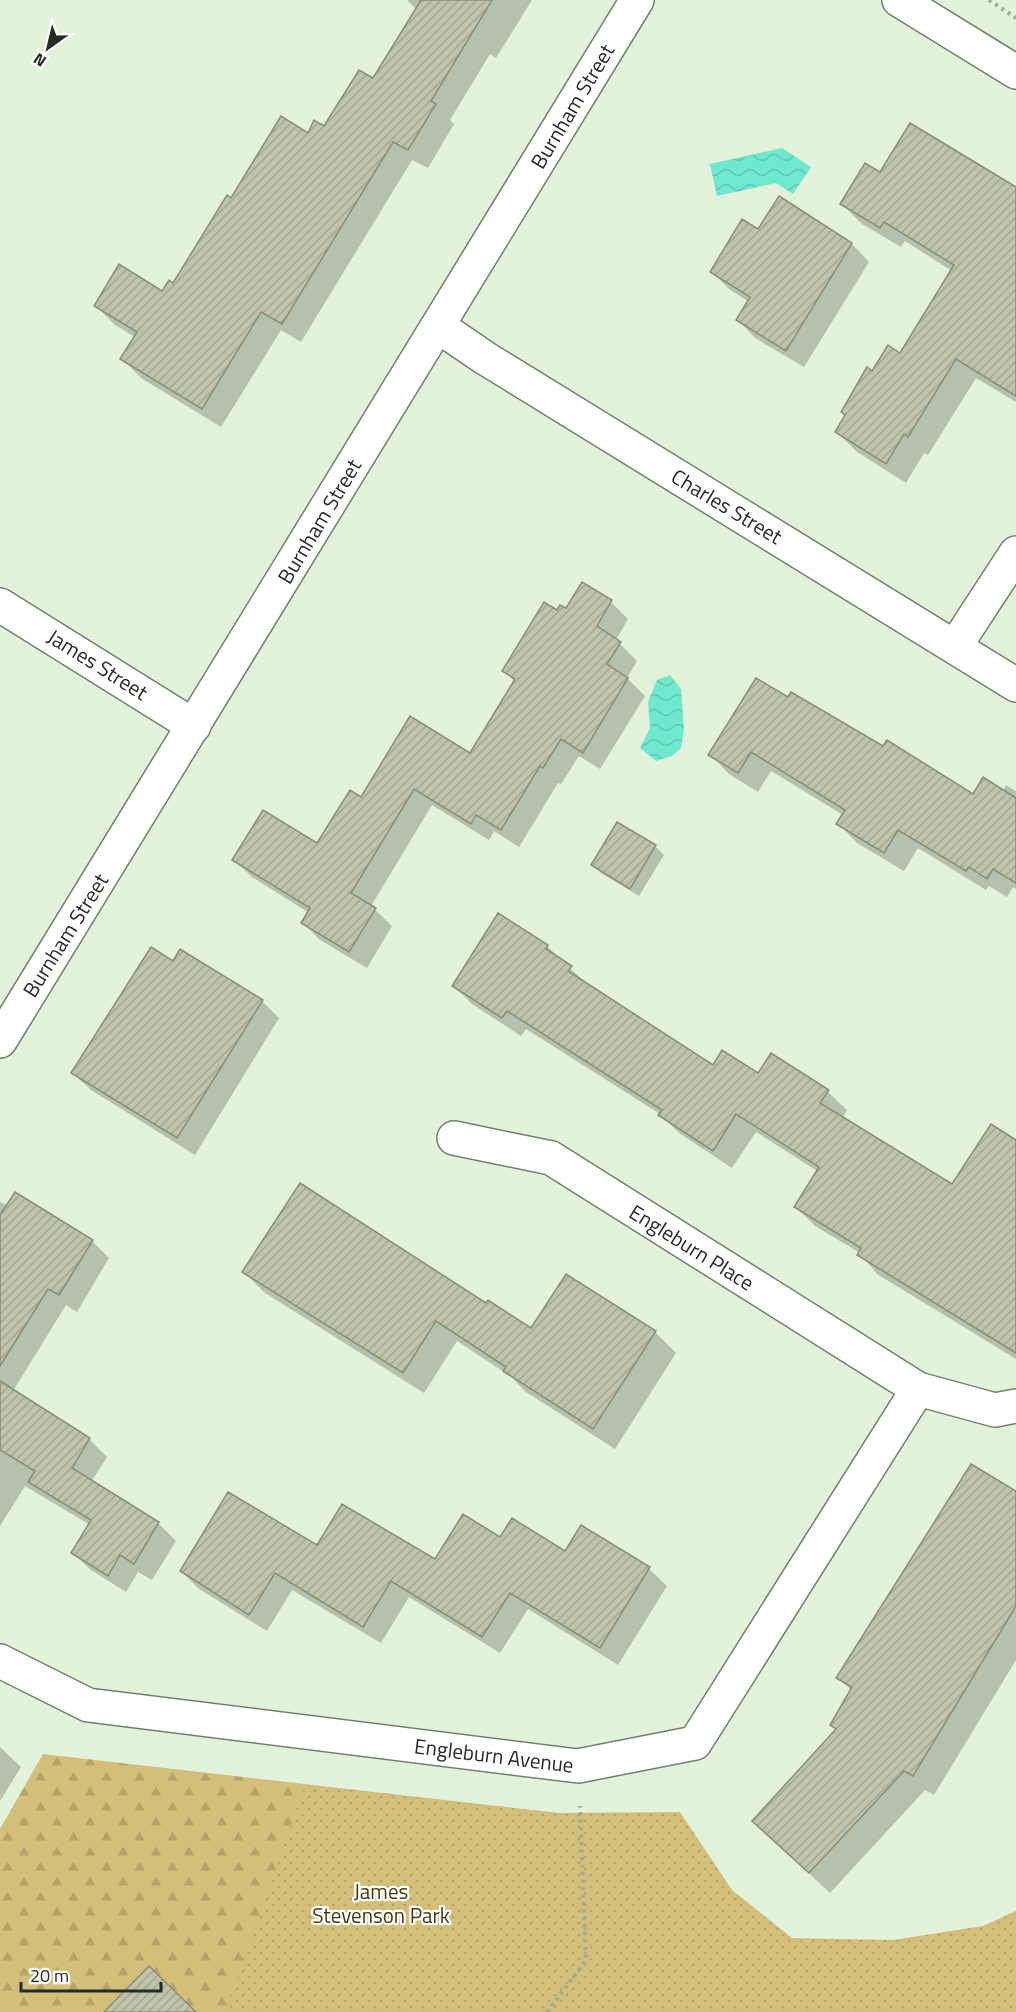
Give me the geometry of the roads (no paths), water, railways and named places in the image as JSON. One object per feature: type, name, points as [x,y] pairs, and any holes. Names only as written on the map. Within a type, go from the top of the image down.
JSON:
[{"type":"street","name":"Burnham Street","points":[[0,1041],[637,0]]},
{"type":"street","points":[[899,0],[1016,72]]},
{"type":"street","name":"Charles Street","points":[[438,326],[495,364],[956,645],[1016,685]]},
{"type":"street","points":[[956,645],[1016,553]]},
{"type":"street","name":"James Street","points":[[0,605],[194,726]]},
{"type":"street","name":"Engleburn Place","points":[[454,1138],[551,1158],[918,1389]]},
{"type":"street","points":[[918,1389],[995,1410],[1016,1406]]},
{"type":"street","name":"Engleburn Avenue","points":[[0,1661],[88,1705],[579,1766],[695,1743],[918,1389]]},
{"type":"water","points":[[782,148],[811,167],[793,194],[776,183],[717,196],[710,164]]},
{"type":"water","points":[[670,675],[681,689],[684,729],[681,748],[672,756],[656,761],[640,748],[650,728],[648,702],[657,680]]},
{"type":"park label","name":"James Stevenson Park","points":[[381,1903]]}]
